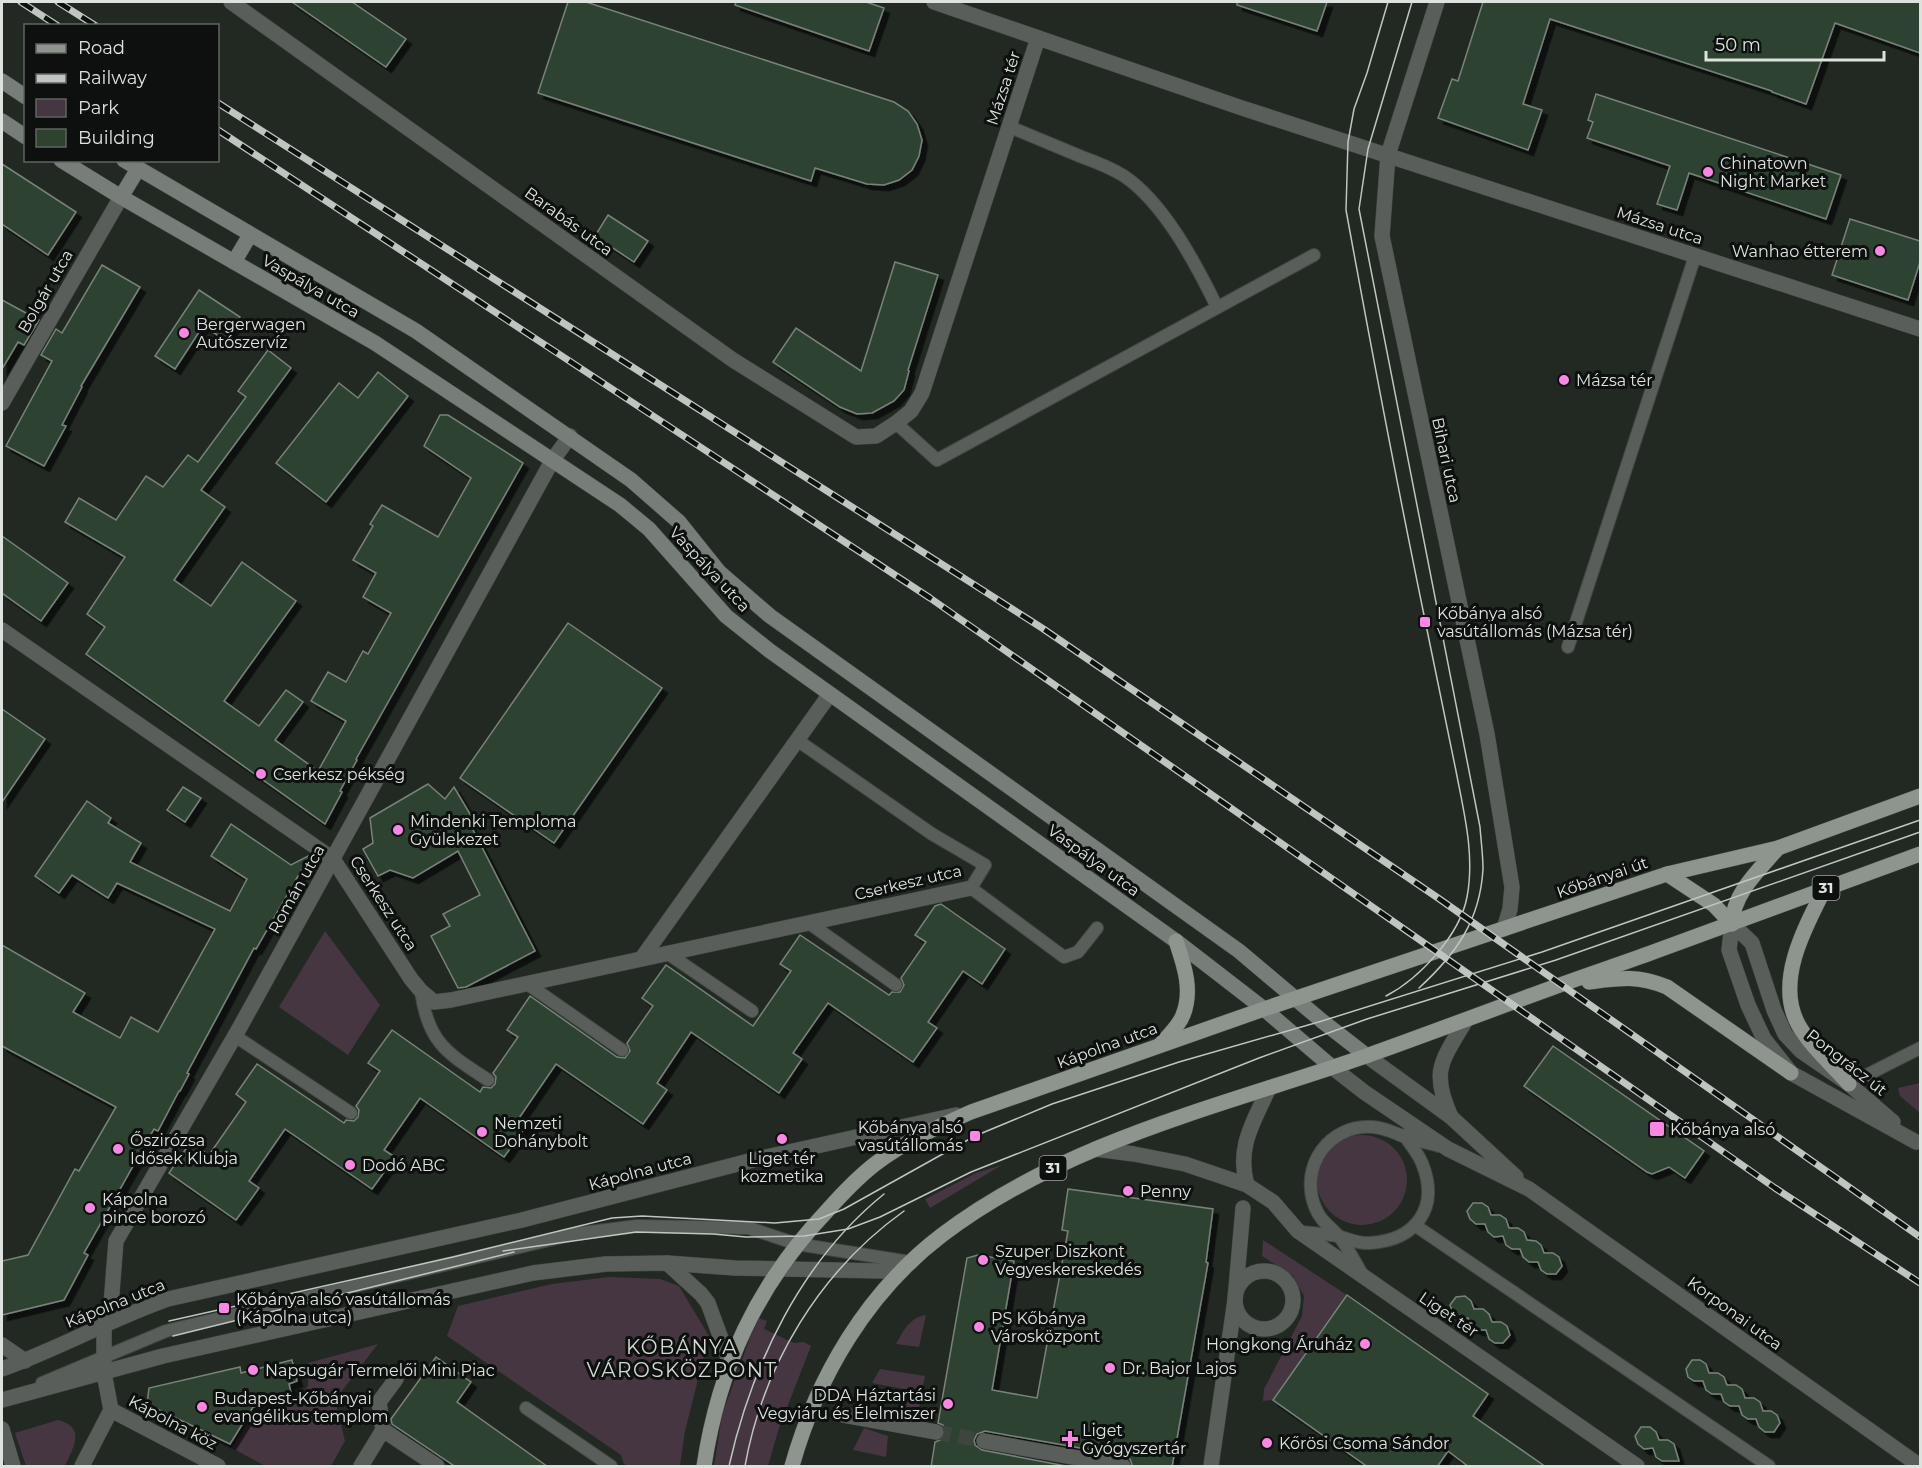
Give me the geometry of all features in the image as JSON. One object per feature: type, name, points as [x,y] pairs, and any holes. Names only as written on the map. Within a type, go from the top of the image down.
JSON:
[{"type":"main road","points":[[2,81],[24,96]]},
{"type":"main road","points":[[2,121],[24,136]]},
{"type":"main road","name":"Vaspálya utca","points":[[64,162],[121,198],[375,343],[620,505],[649,529],[726,616],[830,694],[1176,941],[1264,1009],[1332,1067]]},
{"type":"main road","name":"Vaspálya utca","points":[[127,162],[416,331],[570,436],[631,480],[663,507],[679,522],[719,572],[770,616],[1239,951],[1367,1056]]},
{"type":"main road","points":[[121,198],[138,169]]},
{"type":"main road","points":[[234,262],[250,235]]},
{"type":"main road","points":[[904,746],[921,723]]},
{"type":"main road","name":"Kőbányai út","points":[[1296,999],[1667,874],[1778,848],[1920,796]]},
{"type":"main road","points":[[1732,924],[1735,906],[1740,896],[1778,848]]},
{"type":"main road","name":"31","points":[[792,1467],[808,1416],[841,1348],[873,1303],[910,1262],[941,1236],[990,1202],[1042,1173],[1095,1149],[1367,1056],[1920,854]]},
{"type":"main road","points":[[1667,874],[1710,901],[1732,924]]},
{"type":"main road","points":[[1825,888],[1798,942],[1790,988],[1791,1008],[1808,1039],[1849,1084]]},
{"type":"main road","points":[[1160,1045],[1183,1015],[1188,992],[1186,971],[1176,941]]},
{"type":"main road","points":[[1551,988],[1612,979],[1648,979],[1667,987],[1791,1073]]},
{"type":"main road","name":"Kápolna utca","points":[[971,1112],[1296,999]]},
{"type":"main road","points":[[704,1467],[712,1419],[729,1363],[755,1305],[797,1244],[854,1182],[875,1164],[932,1130],[971,1112]]},
{"type":"street","name":"Barabás utca","points":[[231,2],[733,360],[856,437],[876,436],[896,423]]},
{"type":"street","points":[[934,2],[1038,38]]},
{"type":"street","name":"Bihari utca","points":[[1437,2],[1388,155],[1382,236],[1487,734],[1512,887],[1510,909],[1504,929]]},
{"type":"street","name":"Mázsa tér","points":[[896,423],[911,411],[922,393],[1038,38],[1388,155]]},
{"type":"street","name":"Mázsa utca","points":[[1388,155],[1920,329]]},
{"type":"street","name":"Bolgár utca","points":[[2,403],[6,386],[121,198]]},
{"type":"street","name":"Román utca","points":[[104,1366],[104,1324],[111,1305],[116,1241],[236,1036],[552,461],[570,436]]},
{"type":"street","name":"Cserkesz utca","points":[[2,630],[333,859],[421,991],[434,1002],[971,888]]},
{"type":"street","points":[[642,958],[830,694]]},
{"type":"street","name":"Pongrácz út","points":[[1732,924],[1729,950],[1748,1005],[1764,1039],[1791,1073],[1918,1144]]},
{"type":"street","name":"Pongrácz út","points":[[1732,924],[1752,943],[1774,1010],[1785,1034],[1801,1051],[1849,1084],[1918,1144]]},
{"type":"street","name":"Korponai utca","points":[[1451,1118],[1442,1096],[1440,1071],[1443,1059],[1466,1020]]},
{"type":"street","name":"Korponai utca","points":[[1367,1056],[1451,1118],[1529,1189],[1920,1466]]},
{"type":"street","name":"Korponai utca","points":[[1332,1067],[1364,1092],[1448,1149],[1529,1189]]},
{"type":"street","points":[[1247,1185],[1243,1170],[1243,1154],[1248,1132],[1269,1088]]},
{"type":"street","name":"Kápolna utca","points":[[2,1369],[25,1361],[104,1324],[168,1299],[522,1220],[753,1160],[971,1112]]},
{"type":"street","name":"Liget tér","points":[[1095,1149],[1185,1164],[1247,1185],[1273,1202],[1298,1231],[1637,1467]]},
{"type":"street","points":[[1211,1467],[1235,1300],[1243,1208]]},
{"type":"street","points":[[2,1400],[104,1366],[175,1354],[533,1273],[606,1264],[667,1263],[778,1270],[883,1271],[910,1262]]},
{"type":"street","points":[[667,1263],[708,1303],[729,1363]]},
{"type":"street","points":[[2,1345],[25,1361]]},
{"type":"street","name":"Kápolna köz","points":[[104,1366],[111,1410],[218,1467]]},
{"type":"street","points":[[361,1467],[383,1430],[379,1402],[396,1379]]},
{"type":"street","points":[[82,1467],[111,1410]]},
{"type":"street","points":[[843,1415],[936,1432]]},
{"type":"street","points":[[2,1429],[13,1467]]},
{"type":"street","points":[[383,1430],[437,1467]]},
{"type":"street","points":[[984,1441],[1070,1462],[1123,1467]]},
{"type":"lane","points":[[1010,127],[1124,176],[1146,195],[1165,217],[1202,276],[1216,307]]},
{"type":"lane","points":[[896,423],[937,460],[1314,255]]},
{"type":"lane","points":[[1568,647],[1695,256]]},
{"type":"lane","name":"Cserkesz utca","points":[[797,740],[932,834],[985,865],[971,888]]},
{"type":"lane","points":[[971,888],[1064,957],[1078,952],[1096,928]]},
{"type":"lane","points":[[808,923],[896,985]]},
{"type":"lane","points":[[668,953],[752,1011]]},
{"type":"lane","points":[[526,983],[622,1050]]},
{"type":"lane","points":[[421,991],[423,1010],[436,1037],[449,1054],[488,1080]]},
{"type":"lane","points":[[236,1036],[351,1113]]},
{"type":"lane","points":[[1849,1084],[1920,1048]]},
{"type":"lane","points":[[1298,1231],[1367,1244],[1390,1241],[1416,1226],[1423,1215],[1427,1187],[1422,1162],[1384,1104]]},
{"type":"lane","points":[[1364,1277],[1339,1237],[1321,1220],[1315,1208],[1312,1196],[1313,1167],[1318,1154],[1328,1142],[1341,1134],[1371,1127],[1388,1129],[1406,1137],[1448,1149]]},
{"type":"lane","points":[[104,1366],[166,1331],[574,1234],[637,1226],[749,1228],[797,1244],[910,1262]]},
{"type":"lane","points":[[1416,1226],[1769,1467]]},
{"type":"lane","points":[[526,1408],[611,1467]]},
{"type":"green space","points":[[325,931],[380,1005],[348,1055],[279,1007]]},
{"type":"green space","points":[[1920,1083],[1920,1113],[1900,1096],[1898,1088]]},
{"type":"green space","points":[[1362,1135],[1379,1139],[1394,1148],[1403,1163],[1407,1180],[1403,1197],[1394,1212],[1379,1221],[1362,1225],[1345,1221],[1330,1212],[1321,1197],[1317,1180],[1321,1163],[1330,1148],[1345,1139]]},
{"type":"green space","points":[[1002,1165],[930,1208],[925,1199],[976,1173]]},
{"type":"green space","points":[[1263,1240],[1347,1295],[1273,1400],[1263,1401],[1264,1389],[1302,1316],[1304,1296],[1293,1276],[1262,1256]]},
{"type":"green space","points":[[609,1277],[660,1279],[679,1286],[709,1336],[685,1431],[680,1466],[628,1466],[624,1464],[621,1455],[447,1336],[458,1306],[552,1284]]},
{"type":"green space","points":[[926,1315],[919,1347],[896,1344],[911,1322]]},
{"type":"green space","points":[[759,1318],[767,1321],[764,1329],[794,1343],[804,1342],[811,1346],[779,1428],[768,1466],[714,1466],[722,1415]]},
{"type":"green space","points":[[378,1344],[335,1400],[345,1441],[331,1466],[265,1466],[232,1448],[257,1408],[297,1398],[308,1386],[308,1363]]},
{"type":"green space","points":[[880,1369],[925,1376],[917,1417],[905,1414],[909,1390],[872,1383]]},
{"type":"green space","points":[[58,1420],[67,1423],[75,1433],[74,1445],[65,1466],[26,1466],[15,1433]]},
{"type":"green space","points":[[864,1428],[888,1436],[886,1457],[853,1450]]},
{"type":"building","points":[[292,2],[352,2],[406,39],[386,67]]},
{"type":"building","points":[[568,2],[586,2],[894,102],[908,111],[917,124],[922,140],[919,156],[912,170],[899,180],[884,185],[867,184],[815,168],[811,181],[538,93]]},
{"type":"building","points":[[736,2],[866,2],[884,8],[869,51],[735,5]]},
{"type":"building","points":[[1237,2],[1327,2],[1317,31],[1237,5]]},
{"type":"building","points":[[1483,2],[1920,2],[1920,53],[1835,23],[1806,104],[1550,19],[1523,104],[1542,110],[1528,150],[1438,118],[1452,79],[1458,81]]},
{"type":"building","points":[[1596,94],[1841,175],[1826,219],[1689,173],[1677,210],[1657,204],[1670,166],[1587,138],[1593,122],[1588,120]]},
{"type":"building","points":[[2,164],[76,212],[48,255],[2,224]]},
{"type":"building","points":[[608,215],[648,241],[634,262],[595,236]]},
{"type":"building","name":"Wanhao étterem","points":[[1850,219],[1920,241],[1920,262],[1908,300],[1832,275]]},
{"type":"building","points":[[895,262],[938,275],[908,370],[904,390],[894,401],[872,413],[857,414],[840,407],[773,362],[796,328],[861,371]]},
{"type":"building","points":[[102,265],[140,287],[81,386],[62,425],[66,426],[44,466],[6,446],[52,361],[41,355],[56,329],[62,333]]},
{"type":"building","name":"Bergerwagen Autószervíz","points":[[199,290],[240,317],[225,340],[203,326],[175,369],[155,356]]},
{"type":"building","points":[[2,300],[39,320],[24,345],[18,342],[2,369]]},
{"type":"building","points":[[268,350],[291,368],[201,490],[225,507],[174,580],[211,606],[242,562],[296,601],[224,701],[259,726],[286,690],[303,702],[275,740],[318,771],[346,721],[311,701],[328,672],[346,682],[363,651],[368,654],[391,613],[363,597],[376,573],[353,560],[373,526],[370,524],[382,505],[438,537],[471,478],[424,446],[440,415],[448,415],[523,463],[356,759],[325,824],[86,654],[105,627],[87,614],[125,557],[65,522],[79,498],[116,520],[146,476],[163,487],[188,455],[198,462],[246,397],[238,391]]},
{"type":"building","points":[[378,372],[408,396],[326,502],[276,463],[339,383],[358,398]]},
{"type":"building","points":[[2,536],[68,583],[41,621],[2,593]]},
{"type":"building","points":[[568,623],[662,688],[554,843],[460,778]]},
{"type":"building","points":[[2,709],[45,739],[2,802]]},
{"type":"building","points":[[428,784],[445,799],[454,787],[473,819],[469,822],[535,951],[466,987],[458,988],[431,936],[450,926],[443,914],[480,895],[458,851],[413,878],[390,870],[378,876],[363,849],[373,843],[370,818]]},
{"type":"building","points":[[183,787],[201,798],[185,822],[167,810]]},
{"type":"building","points":[[87,801],[111,818],[108,823],[141,843],[130,862],[230,911],[247,879],[211,856],[231,824],[291,865],[310,855],[256,949],[254,948],[158,1131],[154,1129],[84,1253],[88,1255],[64,1300],[2,1315],[2,1261],[28,1255],[75,1169],[79,1171],[116,1107],[2,1046],[2,945],[85,993],[73,1012],[120,1038],[131,1017],[158,1032],[215,929],[117,883],[108,898],[72,875],[59,893],[35,876]]},
{"type":"building","points":[[941,904],[1005,949],[982,984],[963,971],[928,1022],[937,1028],[913,1062],[828,1003],[793,1053],[802,1059],[779,1093],[691,1032],[657,1083],[667,1090],[643,1124],[556,1064],[519,1118],[528,1124],[504,1157],[420,1098],[384,1150],[395,1157],[372,1189],[285,1129],[249,1181],[259,1188],[236,1220],[169,1173],[190,1143],[209,1155],[246,1102],[236,1094],[257,1064],[344,1123],[346,1120],[354,1121],[358,1117],[359,1110],[356,1106],[380,1071],[368,1063],[392,1030],[480,1092],[483,1087],[491,1088],[495,1084],[496,1077],[493,1073],[518,1037],[507,1030],[530,996],[617,1057],[625,1058],[630,1051],[627,1043],[653,1006],[642,998],[666,965],[753,1026],[791,971],[780,964],[800,935],[889,995],[892,992],[900,992],[904,985],[901,978],[926,942],[915,935],[935,906]]},
{"type":"building","points":[[1553,1046],[1704,1151],[1685,1178],[1669,1167],[1652,1174],[1647,1172],[1524,1086]]},
{"type":"building","points":[[1068,1189],[1213,1209],[1206,1262],[1208,1263],[1172,1467],[1133,1467],[1130,1459],[1125,1456],[985,1431],[977,1434],[974,1440],[975,1445],[982,1450],[1071,1467],[931,1467],[935,1442],[943,1439],[946,1433],[943,1425],[938,1423],[967,1258],[978,1255],[1014,1261],[992,1390],[1037,1398],[1068,1231],[1062,1230]]},
{"type":"building","points":[[1473,1203],[1482,1203],[1488,1207],[1491,1215],[1500,1215],[1506,1219],[1509,1228],[1518,1228],[1524,1232],[1527,1240],[1536,1241],[1541,1245],[1544,1253],[1553,1253],[1559,1257],[1562,1266],[1556,1274],[1547,1274],[1541,1270],[1538,1262],[1529,1262],[1523,1257],[1520,1249],[1512,1249],[1506,1245],[1503,1236],[1494,1237],[1488,1232],[1485,1224],[1476,1224],[1470,1219],[1467,1211]]},
{"type":"building","name":"Hongkong Áruház","points":[[1347,1295],[1488,1394],[1473,1416],[1546,1467],[1469,1467],[1448,1451],[1437,1467],[1368,1467],[1273,1400]]},
{"type":"building","points":[[1465,1296],[1471,1301],[1474,1309],[1483,1309],[1489,1314],[1492,1322],[1501,1322],[1507,1326],[1510,1335],[1503,1343],[1495,1343],[1489,1339],[1486,1330],[1477,1330],[1471,1326],[1468,1318],[1459,1318],[1453,1314],[1450,1305],[1456,1297]]},
{"type":"building","points":[[436,1357],[471,1382],[457,1402],[548,1467],[456,1467],[392,1424],[391,1419]]},
{"type":"building","name":"Budapest-Kőbányai evangélikus templom","points":[[292,1360],[297,1381],[289,1384],[292,1397],[253,1407],[230,1444],[147,1404],[149,1388],[240,1367],[241,1373]]},
{"type":"building","points":[[1692,1360],[1700,1360],[1706,1364],[1709,1373],[1718,1373],[1724,1377],[1727,1385],[1736,1385],[1742,1389],[1745,1398],[1754,1398],[1760,1402],[1763,1411],[1771,1411],[1777,1415],[1780,1423],[1774,1432],[1765,1432],[1759,1427],[1756,1419],[1748,1419],[1742,1415],[1739,1406],[1730,1406],[1724,1402],[1721,1394],[1712,1394],[1706,1390],[1703,1381],[1694,1381],[1688,1377],[1686,1369]]},
{"type":"building","points":[[1641,1427],[1650,1427],[1656,1432],[1659,1440],[1668,1440],[1674,1444],[1679,1461],[1662,1461],[1656,1457],[1653,1448],[1644,1449],[1638,1444],[1635,1436]]},
{"type":"tunnel","points":[[936,1432],[984,1441]]},
{"type":"tram line","points":[[1386,996],[1412,979],[1447,941],[1463,911],[1467,897],[1470,866],[1468,834],[1462,802],[1394,467],[1346,210],[1348,142],[1354,109],[1388,2]]},
{"type":"tram line","points":[[1412,2],[1368,149],[1359,209],[1480,827],[1483,869],[1477,905],[1464,935],[1444,962],[1419,988]]},
{"type":"tram line","points":[[169,1321],[453,1257],[612,1218],[642,1216],[775,1223],[819,1219],[844,1209],[975,1136],[1052,1104],[1179,1062],[1322,1021],[1542,952],[1920,820]]},
{"type":"tram line","points":[[503,1251],[636,1232],[746,1237],[804,1236],[848,1229],[880,1217],[971,1172],[1259,1058],[1367,1019],[1556,960],[1920,832]]},
{"type":"tram line","points":[[729,1466],[751,1390],[784,1317],[828,1250],[854,1221],[884,1194]]},
{"type":"tram line","points":[[745,1466],[766,1392],[781,1357],[800,1323],[846,1262],[904,1211]]},
{"type":"tram line","points":[[173,1336],[514,1252]]},
{"type":"railway","points":[[21,2],[55,24]]},
{"type":"railway","points":[[58,2],[93,24]]},
{"type":"railway","points":[[219,104],[1042,628],[1438,898],[1920,1237]]},
{"type":"railway","points":[[219,131],[930,598],[1775,1188],[1920,1283]]},
{"type":"place","name":"Chinatown Night Market","points":[[1708,172]]},
{"type":"place","name":"Wanhao étterem","points":[[1880,251]]},
{"type":"place","name":"Bergerwagen Autószervíz","points":[[184,333]]},
{"type":"place","name":"Mázsa tér","points":[[1564,380]]},
{"type":"place","name":"Kőbánya alsó vasútállomás (Mázsa tér)","points":[[1425,622]]},
{"type":"place","name":"Cserkesz pékség","points":[[261,774]]},
{"type":"place","name":"Mindenki Temploma Gyülekezet","points":[[398,830]]},
{"type":"place","name":"Kőbánya alsó","points":[[1657,1129]]},
{"type":"place","name":"Nemzeti Dohánybolt","points":[[482,1132]]},
{"type":"place","name":"Kőbánya alsó vasútállomás","points":[[975,1136]]},
{"type":"place","name":"Liget tér kozmetika","points":[[782,1139]]},
{"type":"place","name":"Őszirózsa Idősek Klubja","points":[[118,1149]]},
{"type":"place","name":"Dodó ABC","points":[[350,1165]]},
{"type":"place","name":"Penny","points":[[1128,1191]]},
{"type":"place","name":"Kápolna pince borozó","points":[[90,1208]]},
{"type":"place","name":"Szuper Diszkont Vegyeskereskedés","points":[[983,1260]]},
{"type":"place","name":"Kőbánya alsó vasútállomás (Kápolna utca)","points":[[224,1308]]},
{"type":"place","name":"PS Kőbánya Városközpont","points":[[979,1327]]},
{"type":"place","name":"Hongkong Áruház","points":[[1365,1344]]},
{"type":"place","name":"Dr. Bajor Lajos","points":[[1110,1368]]},
{"type":"place","name":"Napsugár Termelői Mini Piac","points":[[253,1370]]},
{"type":"place","name":"DDA Háztartási Vegyiáru és Élelmiszer","points":[[948,1404]]},
{"type":"place","name":"Budapest-Kőbányai evangélikus templom","points":[[202,1407]]},
{"type":"place","name":"Liget Gyógyszertár","points":[[1070,1439]]},
{"type":"place","name":"Kőrösi Csoma Sándor","points":[[1267,1443]]},
{"type":"district","name":"KŐBÁNYA VÁROSKÖZPONT","points":[[682,1358]]}]
